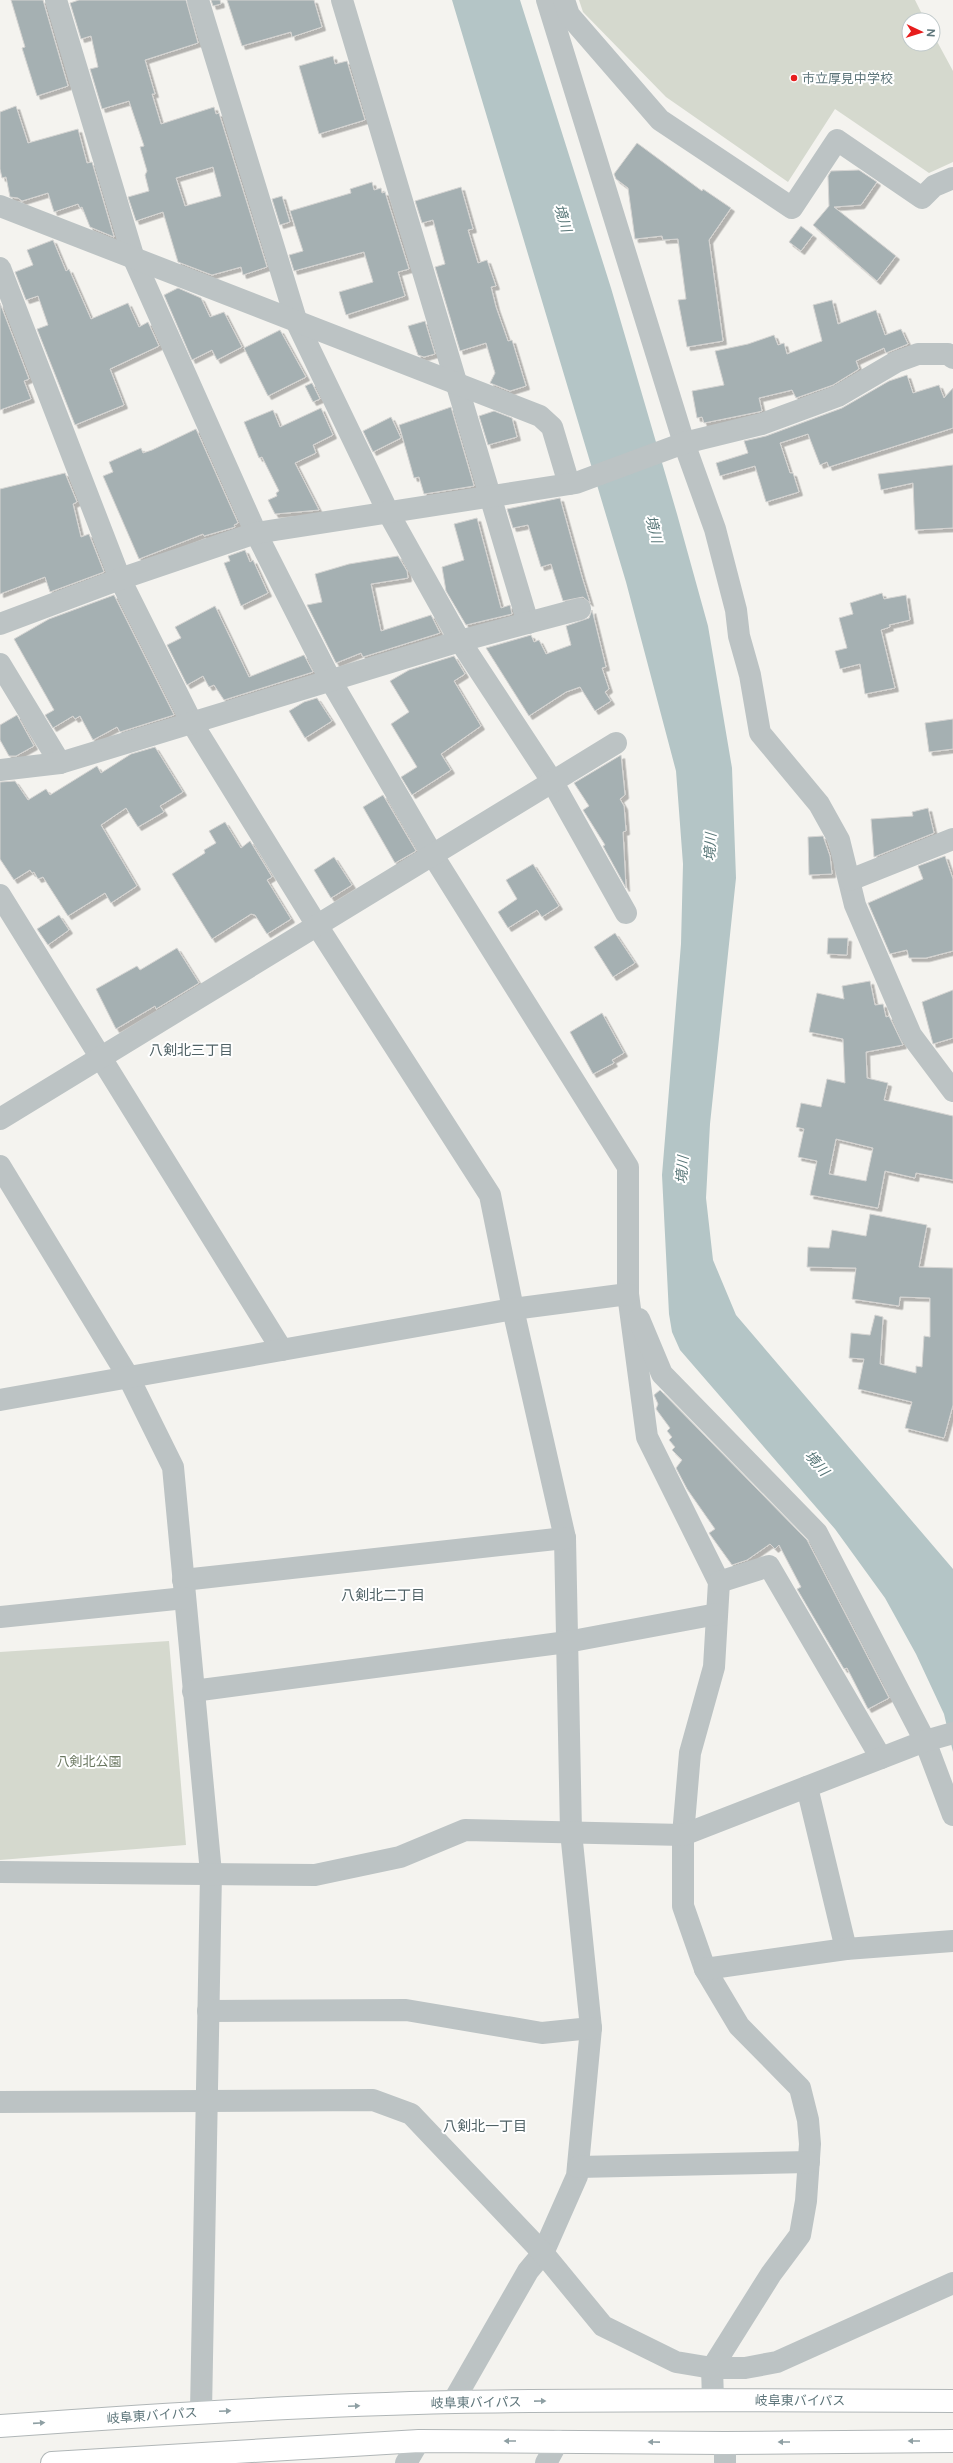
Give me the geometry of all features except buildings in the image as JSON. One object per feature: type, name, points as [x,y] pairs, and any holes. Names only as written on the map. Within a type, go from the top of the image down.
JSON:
[{"type":"highway","name":"岐阜東バイパス","points":[[0,2426],[201,2412],[453,2402],[713,2400],[953,2401]]},
{"type":"highway","points":[[52,2463],[419,2441],[558,2440],[725,2453],[953,2441]]},
{"type":"street","points":[[56,0],[134,259],[256,533],[331,681],[432,854],[628,1167],[628,1294],[647,1437],[719,1582],[714,1667],[690,1753],[683,1835],[683,1906],[705,1969],[739,2026],[800,2088],[808,2120],[809,2162],[806,2202],[800,2235],[771,2274],[712,2368],[713,2400]]},
{"type":"street","points":[[198,0],[297,323],[389,514],[460,641],[552,781],[626,913]]},
{"type":"street","points":[[342,0],[458,385],[489,497],[528,623]]},
{"type":"street","points":[[548,0],[678,445],[715,529],[736,610],[739,636],[750,676],[760,733],[819,804],[839,840],[850,880],[854,905],[911,1035],[953,1091]]},
{"type":"street","points":[[564,0],[569,14],[660,120],[792,208],[837,140],[922,198],[934,186],[953,178]]},
{"type":"street","points":[[0,206],[297,323],[540,416],[552,427],[572,484]]},
{"type":"street","points":[[0,268],[120,579],[192,723],[318,927],[490,1195],[513,1308],[565,1538],[571,1832],[591,2028],[577,2176],[543,2253],[528,2271],[453,2402]]},
{"type":"street","points":[[0,624],[120,579],[256,533],[389,514],[572,484],[678,445],[776,419],[838,396],[896,362],[918,354],[948,354],[953,358]]},
{"type":"street","points":[[0,770],[60,763],[460,641],[580,609]]},
{"type":"street","points":[[0,664],[60,763]]},
{"type":"street","points":[[0,1119],[318,927],[432,854],[616,743]]},
{"type":"street","points":[[850,880],[953,839]]},
{"type":"street","points":[[0,895],[282,1350]]},
{"type":"street","points":[[0,1166],[130,1378],[173,1467],[211,1873],[201,2412]]},
{"type":"street","points":[[0,1400],[130,1378],[513,1308],[628,1294]]},
{"type":"street","points":[[628,1294],[662,1374],[817,1533],[938,1737],[953,1815]]},
{"type":"street","points":[[0,1617],[184,1589],[565,1538]]},
{"type":"street","points":[[719,1582],[769,1566],[881,1758]]},
{"type":"street","points":[[193,1691],[567,1642],[717,1614]]},
{"type":"street","points":[[0,1872],[315,1875],[400,1857],[465,1830],[683,1835],[938,1737]]},
{"type":"street","points":[[807,1787],[846,1949]]},
{"type":"street","points":[[705,1969],[846,1949],[953,1941]]},
{"type":"street","points":[[208,2011],[406,2010],[542,2033],[591,2028]]},
{"type":"street","points":[[0,2102],[373,2100],[411,2114],[543,2253],[603,2326],[676,2362],[712,2368],[745,2368],[777,2362],[953,2283]]},
{"type":"street","points":[[578,2167],[809,2162]]},
{"type":"street","points":[[546,2463],[558,2440]]},
{"type":"street","points":[[406,2463],[419,2441]]},
{"type":"green space","name":"市立厚見中学校","points":[[579,0],[915,0],[921,12],[901,12],[901,52],[941,52],[941,49],[953,71],[953,162],[929,173],[835,109],[788,182],[666,97],[583,12]]},
{"type":"green space","name":"八剣北公園","points":[[169,1641],[186,1845],[0,1860],[0,1652]]},
{"type":"water","name":"境川","points":[[452,0],[520,0],[611,288],[708,626],[732,768],[736,878],[710,1124],[706,1198],[713,1260],[736,1315],[953,1569],[953,1752],[944,1714],[916,1654],[885,1598],[835,1529],[680,1350],[672,1332],[669,1314],[662,1175],[681,944],[683,864],[676,771],[626,582]]},
{"type":"place","name":"市立厚見中学校","points":[[794,78]]},
{"type":"district","name":"八剣北三丁目","points":[[191,1050]]},
{"type":"district","name":"八剣北二丁目","points":[[383,1595]]},
{"type":"district","name":"八剣北一丁目","points":[[485,2126]]}]
